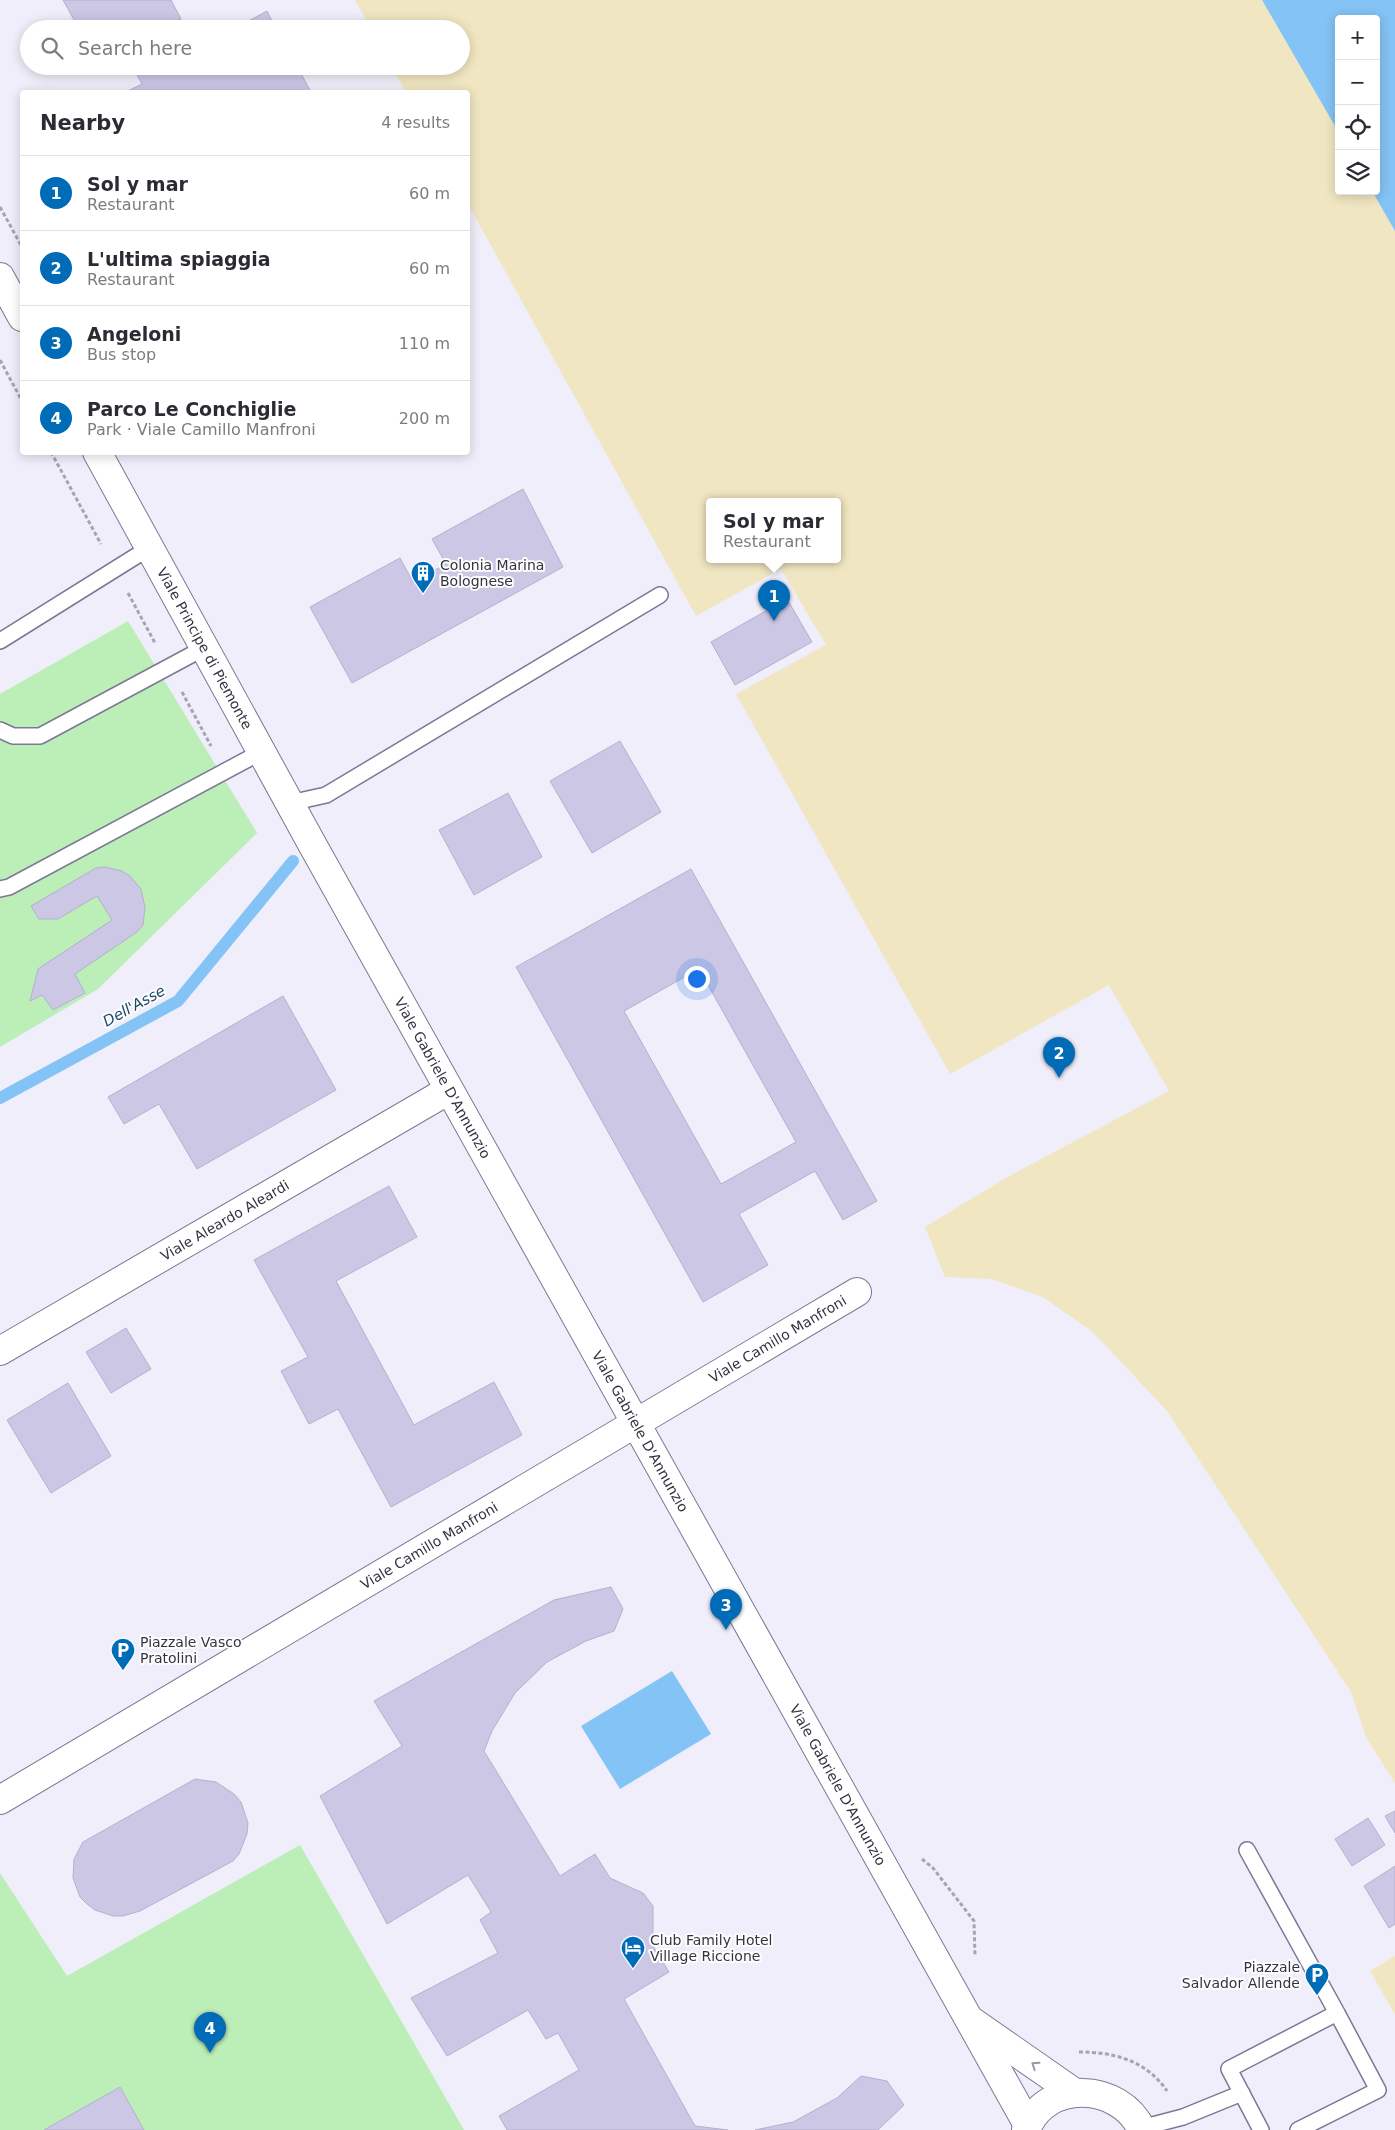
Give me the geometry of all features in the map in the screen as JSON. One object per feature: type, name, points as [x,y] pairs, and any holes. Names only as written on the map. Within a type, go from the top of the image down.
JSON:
[{"type":"street","points":[[0,276],[20,314]]},
{"type":"street","name":"Viale Principe di Piemonte","points":[[99,455],[312,844]]},
{"type":"street","name":"Viale Gabriele D'Annunzio","points":[[312,844],[1027,2128]]},
{"type":"street","name":"Viale Aleardo Aleardi","points":[[0,1352],[449,1090]]},
{"type":"street","name":"Viale Camillo Manfroni","points":[[0,1800],[857,1292]]},
{"type":"street","name":"Viale Gabriele D'Annunzio","points":[[967,2019],[1075,2093]]},
{"type":"street","points":[[1027,2128],[1040,2110],[1056,2098],[1075,2093],[1095,2093],[1114,2099],[1130,2111],[1142,2129]]},
{"type":"lane","points":[[0,641],[149,548]]},
{"type":"lane","points":[[290,803],[326,795],[660,595]]},
{"type":"lane","points":[[0,730],[13,736],[40,736],[204,648]]},
{"type":"lane","points":[[0,889],[9,887],[226,772],[260,752]]},
{"type":"lane","points":[[1247,1850],[1378,2090],[1298,2130]]},
{"type":"lane","points":[[1262,2130],[1228,2069],[1337,2013]]},
{"type":"lane","points":[[1142,2129],[1182,2117],[1242,2093]]},
{"type":"path","points":[[0,206],[20,243]]},
{"type":"path","points":[[0,360],[20,397]]},
{"type":"path","points":[[53,455],[226,772]]},
{"type":"path","points":[[919,1857],[933,1868],[974,1921],[975,1962]]},
{"type":"path","points":[[1072,2052],[1105,2052],[1135,2063],[1161,2082],[1180,2108],[1182,2117]]},
{"type":"green space","points":[[128,621],[257,833],[98,989],[0,1047],[0,694]]},
{"type":"green space","points":[[300,1845],[464,2130],[0,2130],[0,1873],[67,1976]]},
{"type":"sand","points":[[355,0],[1262,0],[1335,126],[1335,195],[1374,195],[1395,231],[1395,1783],[1367,1739],[1351,1692],[1167,1411],[1093,1332],[1043,1297],[992,1279],[945,1277],[925,1227],[1004,1179],[1169,1091],[1109,985],[950,1074],[736,694],[826,645],[781,569],[696,616],[470,208],[470,90],[405,90],[396,75],[470,75],[470,20],[366,20]]},
{"type":"sand","points":[[1395,1956],[1395,2014],[1370,1971]]},
{"type":"water","points":[[1262,0],[1395,0],[1395,231],[1374,195],[1380,195],[1380,15],[1335,15],[1335,126]]},
{"type":"water","points":[[672,1671],[711,1734],[620,1789],[581,1726]]},
{"type":"building","points":[[63,0],[171,0],[181,19],[179,20],[74,20]]},
{"type":"building","points":[[267,11],[272,20],[250,20]]},
{"type":"building","points":[[137,75],[302,75],[310,90],[130,90],[142,84]]},
{"type":"building","name":"Colonia Marina Bolognese","points":[[523,489],[563,567],[352,683],[310,607],[400,558],[413,582],[446,564],[432,539]]},
{"type":"building","points":[[787,599],[812,642],[735,685],[711,642]]},
{"type":"building","points":[[620,741],[661,812],[592,853],[550,781]]},
{"type":"building","points":[[508,793],[542,857],[474,895],[439,830]]},
{"type":"building","points":[[105,867],[122,871],[130,876],[141,889],[145,907],[143,925],[137,932],[75,974],[85,993],[53,1010],[42,995],[30,1001],[38,969],[112,920],[97,896],[58,919],[39,919],[31,906],[96,868]]},
{"type":"building","points":[[691,869],[877,1201],[843,1220],[815,1171],[739,1214],[768,1265],[703,1302],[516,967]],"holes":[[[699,969],[796,1142],[721,1184],[624,1011]]]},
{"type":"building","points":[[283,996],[336,1090],[197,1169],[159,1104],[124,1124],[108,1097]]},
{"type":"building","points":[[389,1186],[417,1237],[336,1281],[414,1425],[494,1382],[522,1435],[391,1507],[338,1409],[309,1424],[281,1371],[308,1357],[254,1260]]},
{"type":"building","points":[[126,1328],[151,1369],[111,1393],[86,1352]]},
{"type":"building","points":[[68,1383],[111,1456],[51,1493],[7,1420]]},
{"type":"building","points":[[611,1587],[623,1609],[614,1631],[586,1641],[547,1662],[515,1693],[492,1731],[484,1751],[560,1876],[595,1854],[610,1878],[643,1893],[653,1906],[653,1946],[669,1972],[624,1999],[695,2126],[728,2130],[507,2130],[499,2116],[579,2070],[558,2033],[546,2039],[528,2010],[447,2056],[411,1998],[498,1953],[480,1920],[491,1912],[468,1875],[387,1924],[320,1796],[402,1746],[374,1701],[554,1600]]},
{"type":"building","points":[[195,1779],[216,1782],[234,1794],[241,1802],[248,1823],[247,1834],[239,1854],[233,1861],[140,1911],[123,1916],[113,1916],[95,1910],[87,1904],[80,1897],[73,1878],[74,1859],[83,1842]]},
{"type":"building","points":[[1395,1811],[1395,1833],[1385,1816]]},
{"type":"building","points":[[1368,1818],[1385,1845],[1352,1866],[1335,1839]]},
{"type":"building","points":[[1395,1866],[1395,1924],[1389,1928],[1364,1886]]},
{"type":"building","points":[[861,2076],[887,2081],[904,2105],[878,2130],[755,2130],[793,2122],[837,2098]]},
{"type":"building","points":[[120,2087],[144,2130],[44,2130]]},
{"type":"waterway","name":"Dell'Asse","points":[[0,1098],[178,1001],[293,861]]},
{"type":"place","name":"Colonia Marina Bolognese","points":[[423,594]]},
{"type":"place","name":"Sol y mar","points":[[774,621]]},
{"type":"place","name":"L'ultima spiaggia","points":[[1059,1078]]},
{"type":"place","name":"Angeloni","points":[[726,1630]]},
{"type":"place","name":"Piazzale Vasco Pratolini","points":[[123,1671]]},
{"type":"place","name":"Club Family Hotel Village Riccione","points":[[633,1969]]},
{"type":"place","name":"Piazzale Salvador Allende","points":[[1317,1996]]},
{"type":"place","name":"Parco Le Conchiglie","points":[[210,2053]]}]
